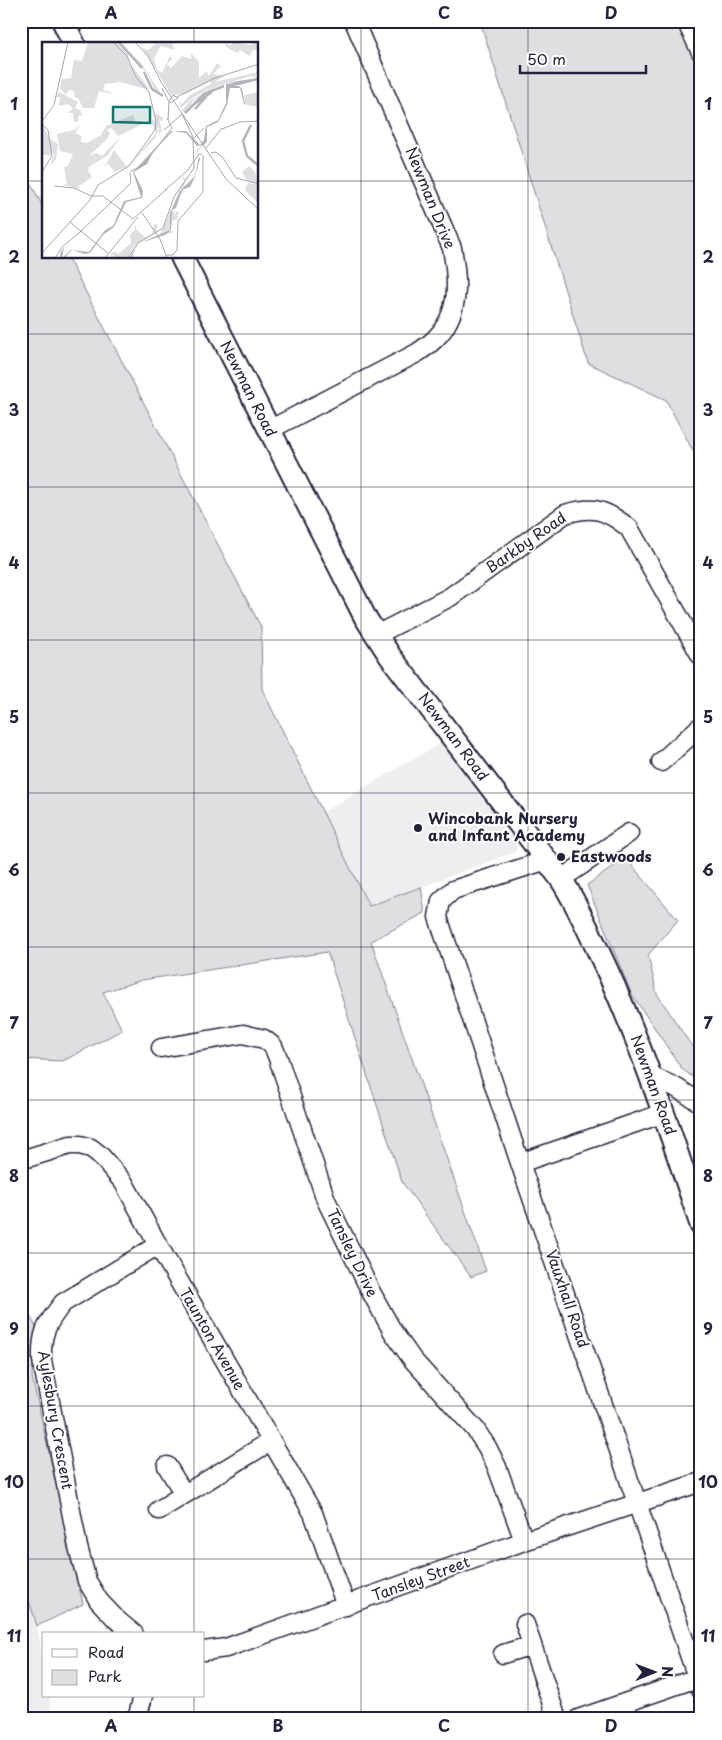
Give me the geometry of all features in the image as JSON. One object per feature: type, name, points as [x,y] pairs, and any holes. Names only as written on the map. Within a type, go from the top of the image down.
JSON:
[{"type":"street","points":[[63,21],[73,42]]},
{"type":"street","name":"Newman Drive","points":[[269,430],[417,354],[436,338],[448,319],[456,298],[456,274],[452,248],[354,21]]},
{"type":"street","points":[[686,21],[701,52]]},
{"type":"street","name":"Newman Road","points":[[183,259],[365,617],[376,635],[573,897],[622,1002],[651,1076],[701,1225]]},
{"type":"street","name":"Barkby Road","points":[[376,635],[450,597],[564,514],[579,509],[597,510],[614,516],[629,528],[701,656]]},
{"type":"street","points":[[660,762],[701,726]]},
{"type":"street","points":[[561,879],[629,833]]},
{"type":"street","name":"Vauxhall Road","points":[[547,860],[453,890],[441,900],[438,917],[520,1163],[699,1684]]},
{"type":"street","name":"Tansley Drive","points":[[161,1048],[243,1034],[255,1036],[273,1046],[326,1200],[371,1292],[393,1332],[412,1358],[475,1429],[497,1467],[524,1542]]},
{"type":"street","points":[[651,1076],[675,1087],[701,1103]]},
{"type":"street","points":[[520,1163],[664,1113]]},
{"type":"street","name":"Taunton Avenue","points":[[21,1160],[70,1145],[80,1145],[91,1148],[100,1155],[124,1183],[313,1513],[346,1606]]},
{"type":"street","name":"Aylesbury Crescent","points":[[132,1632],[99,1601],[87,1581],[78,1546],[42,1360],[42,1344],[44,1331],[62,1303],[158,1245]]},
{"type":"street","points":[[159,1510],[272,1441]]},
{"type":"street","points":[[167,1466],[184,1494]]},
{"type":"street","name":"Tansley Street","points":[[205,1651],[226,1648],[524,1542],[701,1482]]},
{"type":"street","points":[[525,1624],[557,1719]]},
{"type":"street","points":[[503,1654],[532,1646]]},
{"type":"street","points":[[578,1719],[699,1684]]},
{"type":"street","points":[[137,1719],[142,1698]]},
{"type":"shaded area","name":"Wincobank Nursery and Infant Academy","points":[[441,743],[518,845],[515,852],[370,906],[323,812]]},
{"type":"shaded area","points":[[21,1575],[37,1626],[42,1654],[42,1698],[49,1698],[53,1719],[21,1719]]},
{"type":"green space","points":[[480,21],[678,21],[701,71],[701,466],[666,400],[588,363]]},
{"type":"green space","points":[[21,164],[42,205],[42,259],[69,259],[261,627],[262,689],[369,906],[421,887],[425,913],[371,941],[486,1271],[471,1277],[402,1182],[327,952],[142,980],[103,992],[122,1030],[63,1061],[21,1059]]},
{"type":"green space","points":[[626,858],[678,920],[648,955],[657,994],[701,1057],[701,1083],[682,1069],[631,993],[587,885]]},
{"type":"green space","points":[[21,1300],[36,1327],[32,1377],[83,1604],[37,1626],[21,1575]]},
{"type":"place","name":"Wincobank Nursery and Infant Academy","points":[[418,828]]},
{"type":"place","name":"Eastwoods","points":[[561,857]]}]
